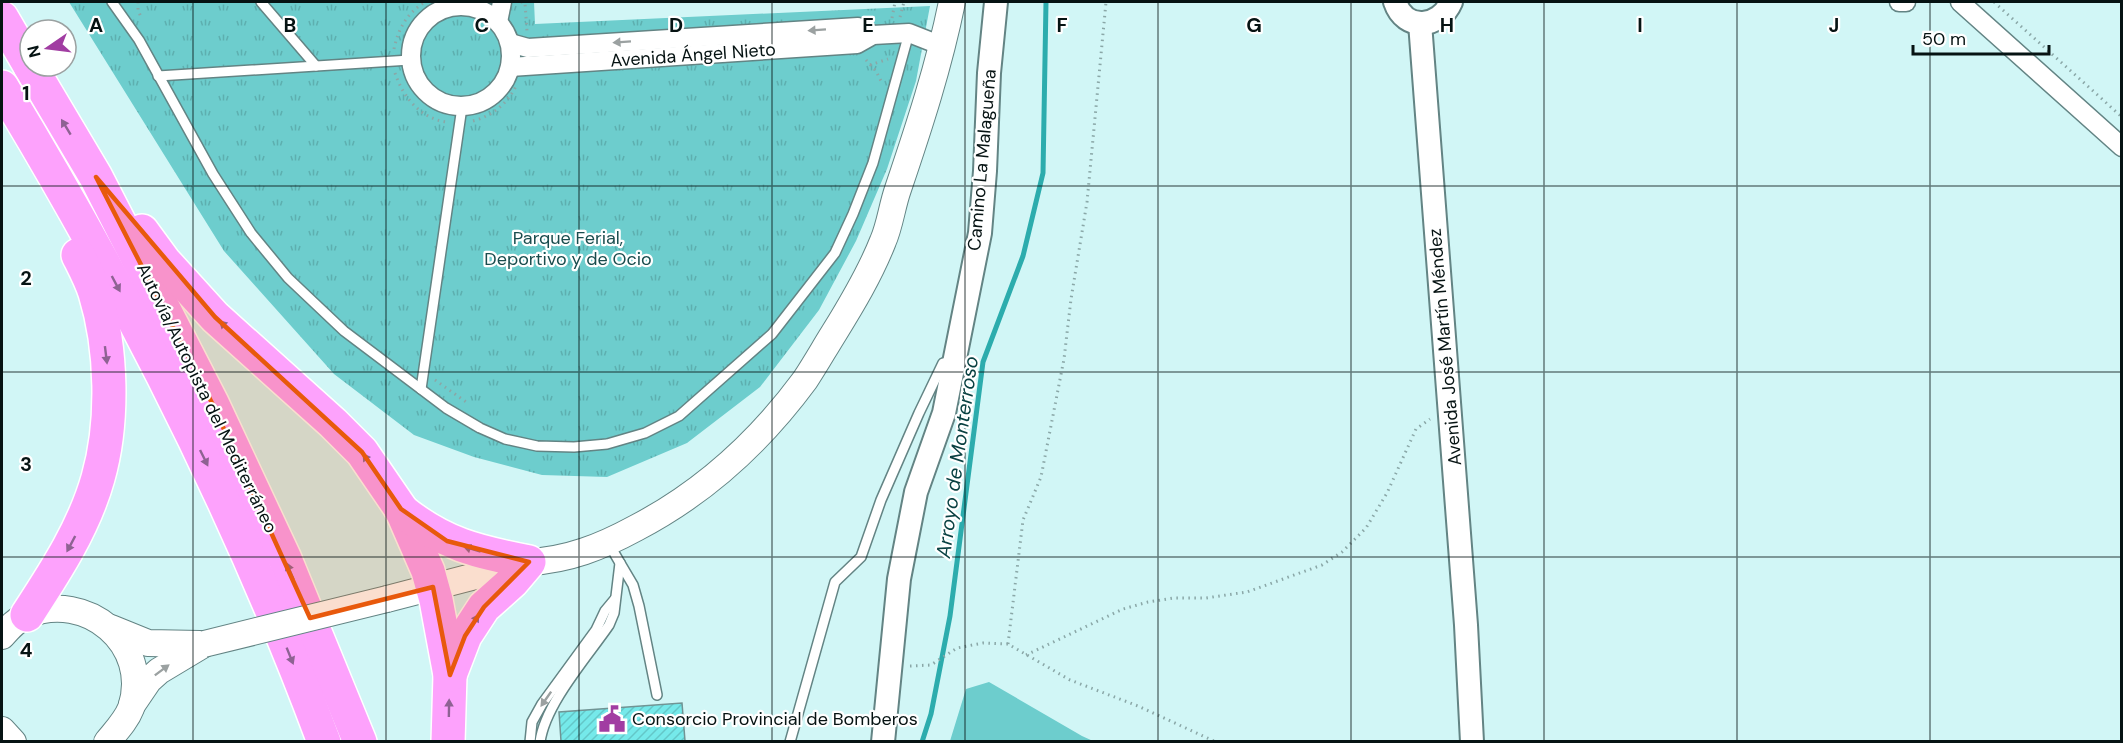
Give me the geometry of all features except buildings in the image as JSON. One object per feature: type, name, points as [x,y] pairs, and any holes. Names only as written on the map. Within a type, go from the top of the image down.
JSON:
[{"type":"highway","name":"Autovía/Autopista del Mediterráneo","points":[[2,18],[18,45]]},
{"type":"highway","name":"Autovía/Autopista del Mediterráneo","points":[[37,78],[96,177],[212,403],[285,559],[360,741]]},
{"type":"highway","name":"Autovía/Autopista del Mediterráneo","points":[[2,87],[103,260],[209,469],[252,565],[324,741]]},
{"type":"highway","points":[[12,623],[61,562],[82,519],[98,478],[105,440],[108,404],[108,366],[99,309],[94,290],[67,230],[46,160]]},
{"type":"highway","points":[[96,177],[147,236],[164,261],[215,317],[362,452],[400,509],[433,587],[450,675],[448,741]]},
{"type":"highway","points":[[400,509],[417,523],[447,541],[489,554],[529,562],[512,582],[484,607],[465,636],[450,675]]},
{"type":"main road","points":[[12,623],[48,609],[70,609],[91,615],[109,627],[148,644],[204,644],[529,562],[546,552],[610,546],[652,505],[699,471],[744,428],[780,388],[834,308],[873,230],[897,192],[922,121],[952,2]]},
{"type":"main road","points":[[109,627],[123,644],[132,664],[135,686],[131,708]]},
{"type":"main road","points":[[107,741],[120,727],[149,681],[159,671],[204,644]]},
{"type":"main road","points":[[2,730],[13,741]]},
{"type":"street","points":[[498,22],[502,2]]},
{"type":"street","name":"Camino La Malagueña","points":[[883,741],[899,579],[916,492],[944,412],[980,233],[989,73],[996,2]]},
{"type":"street","points":[[1395,2],[1404,17],[1420,23],[1438,19],[1447,11],[1451,2]]},
{"type":"street","points":[[1899,2],[1906,2]]},
{"type":"street","points":[[1960,2],[2121,147]]},
{"type":"street","points":[[468,6],[489,15],[498,22],[510,43],[515,73],[493,95],[473,105],[461,115],[432,97],[402,61],[411,49],[419,28],[426,19],[446,8],[468,6]]},
{"type":"street","name":"Avenida José Martín Méndez","points":[[1420,23],[1466,624],[1472,741]]},
{"type":"street","name":"Avenida Ángel Nieto","points":[[510,43],[528,48],[858,27],[873,35]]},
{"type":"street","name":"Avenida Ángel Nieto","points":[[515,73],[857,44],[873,35],[909,33],[942,46]]},
{"type":"street","name":"Avenida José Martín Méndez","points":[[1460,741],[1467,672]]},
{"type":"lane","points":[[115,2],[139,40],[213,174],[251,233],[280,269],[344,331],[446,408],[480,428],[506,439],[537,446],[574,447],[607,444],[645,434],[680,416],[772,334],[835,253],[854,214],[873,163],[909,33]]},
{"type":"lane","points":[[261,2],[316,66]]},
{"type":"lane","points":[[158,76],[402,61]]},
{"type":"lane","points":[[421,389],[461,115]]},
{"type":"lane","points":[[790,741],[835,582],[861,556],[881,500],[919,413],[943,363],[954,361]]},
{"type":"lane","points":[[540,741],[550,709],[609,625],[614,613],[615,599],[610,546]]},
{"type":"lane","points":[[610,546],[633,585],[657,695]]},
{"type":"lane","points":[[530,741],[532,722],[542,704],[596,630],[605,611],[615,599]]},
{"type":"path","points":[[138,2],[138,10],[145,22]]},
{"type":"path","points":[[425,2],[411,12],[403,22],[394,48],[402,61],[400,88],[417,109],[442,121],[461,115],[482,118],[505,104],[513,93],[515,73]]},
{"type":"path","points":[[1008,644],[1023,520],[1041,477],[1064,359],[1087,202],[1106,2]]},
{"type":"path","points":[[1994,2],[2121,117]]},
{"type":"path","points":[[870,65],[892,57]]},
{"type":"path","points":[[865,59],[876,71],[885,90]]},
{"type":"path","points":[[423,372],[475,408]]},
{"type":"path","points":[[1026,655],[1123,609],[1174,598],[1206,598],[1247,592],[1322,565],[1342,552],[1366,528],[1387,493],[1416,429],[1427,419],[1450,414]]},
{"type":"path","points":[[890,664],[911,666],[931,664],[957,648],[983,643],[1008,644],[1070,680],[1138,706],[1216,741]]},
{"type":"highlighted area","points":[[96,177],[215,317],[362,452],[401,509],[447,541],[529,562],[484,607],[465,636],[450,675],[433,587],[310,618],[212,403]]},
{"type":"green space","name":"Parque Ferial, Deportivo y de Ocio","points":[[69,2],[534,2],[535,24],[930,6],[916,81],[887,169],[856,241],[819,310],[760,387],[687,443],[607,477],[542,475],[474,457],[414,435],[334,374],[224,251]]},
{"type":"green space","points":[[989,682],[1093,741],[950,741],[966,689]]},
{"type":"waterway","name":"Arroyo de Monterroso","points":[[922,742],[931,714],[950,616],[983,362],[1023,256],[1043,173],[1046,2]]},
{"type":"place","name":"Consorcio Provincial de Bomberos","points":[[612,719]]}]
